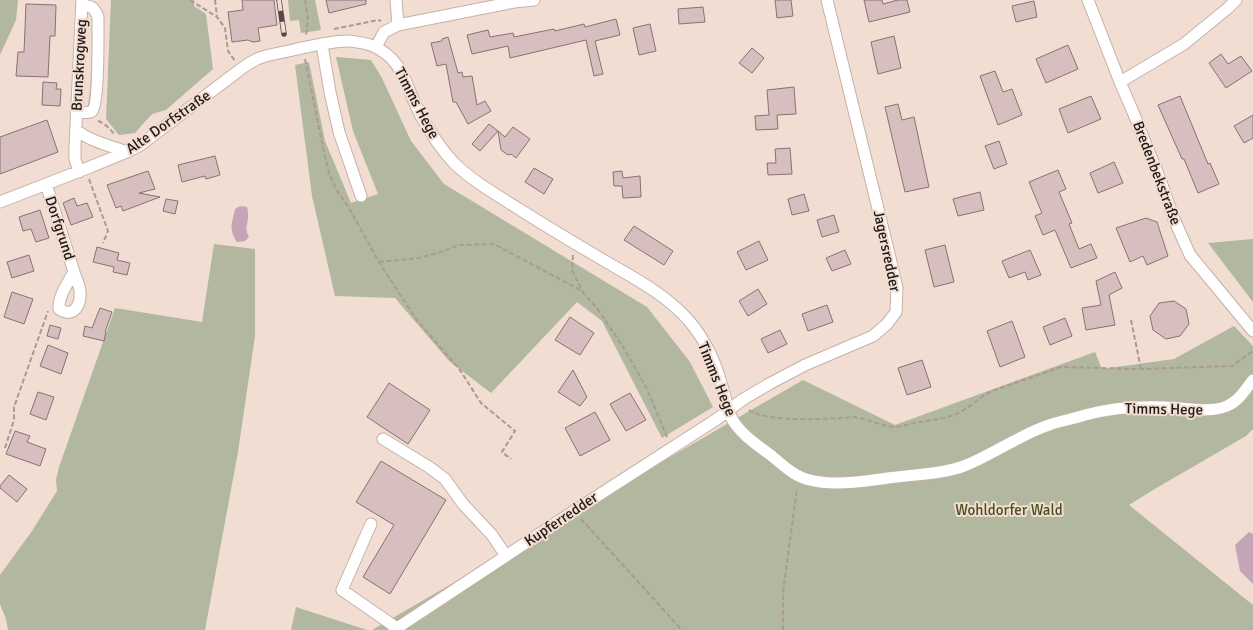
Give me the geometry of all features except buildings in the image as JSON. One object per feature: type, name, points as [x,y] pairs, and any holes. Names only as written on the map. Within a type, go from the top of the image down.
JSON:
[{"type":"street","points":[[396,0],[396,25]]},
{"type":"street","points":[[376,47],[384,32],[396,25],[514,2],[534,0]]},
{"type":"street","name":"Jagersredder","points":[[729,409],[769,384],[805,365],[873,336],[887,324],[896,312],[897,288],[827,0]]},
{"type":"street","name":"Bredenbekstraße","points":[[1088,0],[1190,255],[1253,330]]},
{"type":"street","points":[[1120,82],[1184,44],[1236,0]]},
{"type":"street","points":[[76,112],[92,110],[95,106],[96,93],[98,18],[91,6],[82,3]]},
{"type":"street","name":"Brunskrogweg","points":[[82,3],[75,159],[82,171]]},
{"type":"street","name":"Alte Dorfstraße","points":[[0,202],[82,171],[139,146],[241,68],[262,58],[304,48],[348,41],[376,47]]},
{"type":"street","points":[[322,45],[339,132],[361,196]]},
{"type":"street","name":"Timms Hege","points":[[376,47],[394,60],[420,115],[453,163],[483,186],[573,243],[652,289],[681,312],[698,332],[711,355],[732,418],[745,434],[801,478],[836,483],[953,469],[973,462],[1015,440],[1050,425],[1111,409],[1170,407],[1206,410],[1222,408],[1240,397],[1253,380]]},
{"type":"street","name":"Brunskrogweg","points":[[76,130],[107,146],[127,152]]},
{"type":"street","name":"Dorfgrund","points":[[46,184],[79,286],[80,294],[76,310],[68,313],[59,309],[60,297],[74,272]]},
{"type":"street","name":"Kupferredder","points":[[395,629],[717,419],[729,409]]},
{"type":"street","points":[[382,439],[429,467],[445,479],[463,504],[492,535],[506,556]]},
{"type":"street","points":[[371,524],[342,590],[395,629]]},
{"type":"path","points":[[190,0],[218,17]]},
{"type":"path","points":[[215,0],[218,17],[225,28],[228,51],[241,68]]},
{"type":"path","points":[[305,0],[308,20],[304,48],[305,60],[329,174],[379,262],[416,319],[460,370],[481,403],[516,431],[502,452],[511,459]]},
{"type":"path","points":[[333,30],[378,20],[396,25]]},
{"type":"path","points":[[225,28],[229,27]]},
{"type":"path","points":[[88,112],[92,120],[101,122],[118,139],[109,137]]},
{"type":"path","points":[[82,171],[108,231],[103,243]]},
{"type":"path","points":[[573,243],[572,270],[582,291],[599,310],[625,350],[646,389],[671,448]]},
{"type":"path","points":[[379,262],[419,258],[459,245],[494,244],[582,291]]},
{"type":"path","points":[[5,448],[14,420],[14,407],[47,311],[59,306]]},
{"type":"path","points":[[1131,320],[1141,368]]},
{"type":"path","points":[[742,400],[750,412],[778,419],[854,417],[896,427],[957,414],[992,391],[1061,367],[1232,366],[1253,351]]},
{"type":"path","points":[[783,630],[783,592],[797,490],[801,478]]},
{"type":"path","points":[[574,511],[682,630]]},
{"type":"green space","points":[[0,0],[18,0],[16,20],[0,55]]},
{"type":"green space","points":[[111,0],[194,0],[194,6],[206,14],[213,69],[166,110],[152,114],[135,133],[119,135],[106,119]]},
{"type":"green space","points":[[288,0],[315,0],[321,30],[301,33],[299,20],[290,21]]},
{"type":"green space","points":[[336,57],[371,60],[382,78],[411,141],[444,184],[647,307],[690,362],[713,407],[662,438],[602,321],[577,302],[491,393],[449,361],[395,298],[335,296],[312,196],[295,65],[309,62],[325,141],[351,203],[378,194],[353,131]]},
{"type":"green space","points":[[1253,239],[1253,302],[1208,243]]},
{"type":"green space","points":[[214,244],[255,249],[255,336],[238,452],[205,630],[8,630],[0,604],[0,575],[32,531],[57,491],[56,480],[59,467],[115,308],[202,322]]},
{"type":"green space","name":"Wohldorfer Wald","points":[[1234,326],[1253,346],[1253,429],[1246,436],[1129,505],[1253,605],[1253,630],[372,630],[803,380],[895,425],[1095,352],[1102,369],[1174,359]]},
{"type":"green space","points":[[296,607],[367,630],[291,630]]},
{"type":"shaded area","points":[[240,206],[247,207],[246,228],[249,237],[245,241],[237,242],[232,233],[232,226],[235,209]]},
{"type":"shaded area","points":[[1249,532],[1253,534],[1253,584],[1240,571],[1235,545]]},
{"type":"railway","points":[[279,0],[284,34]]}]
